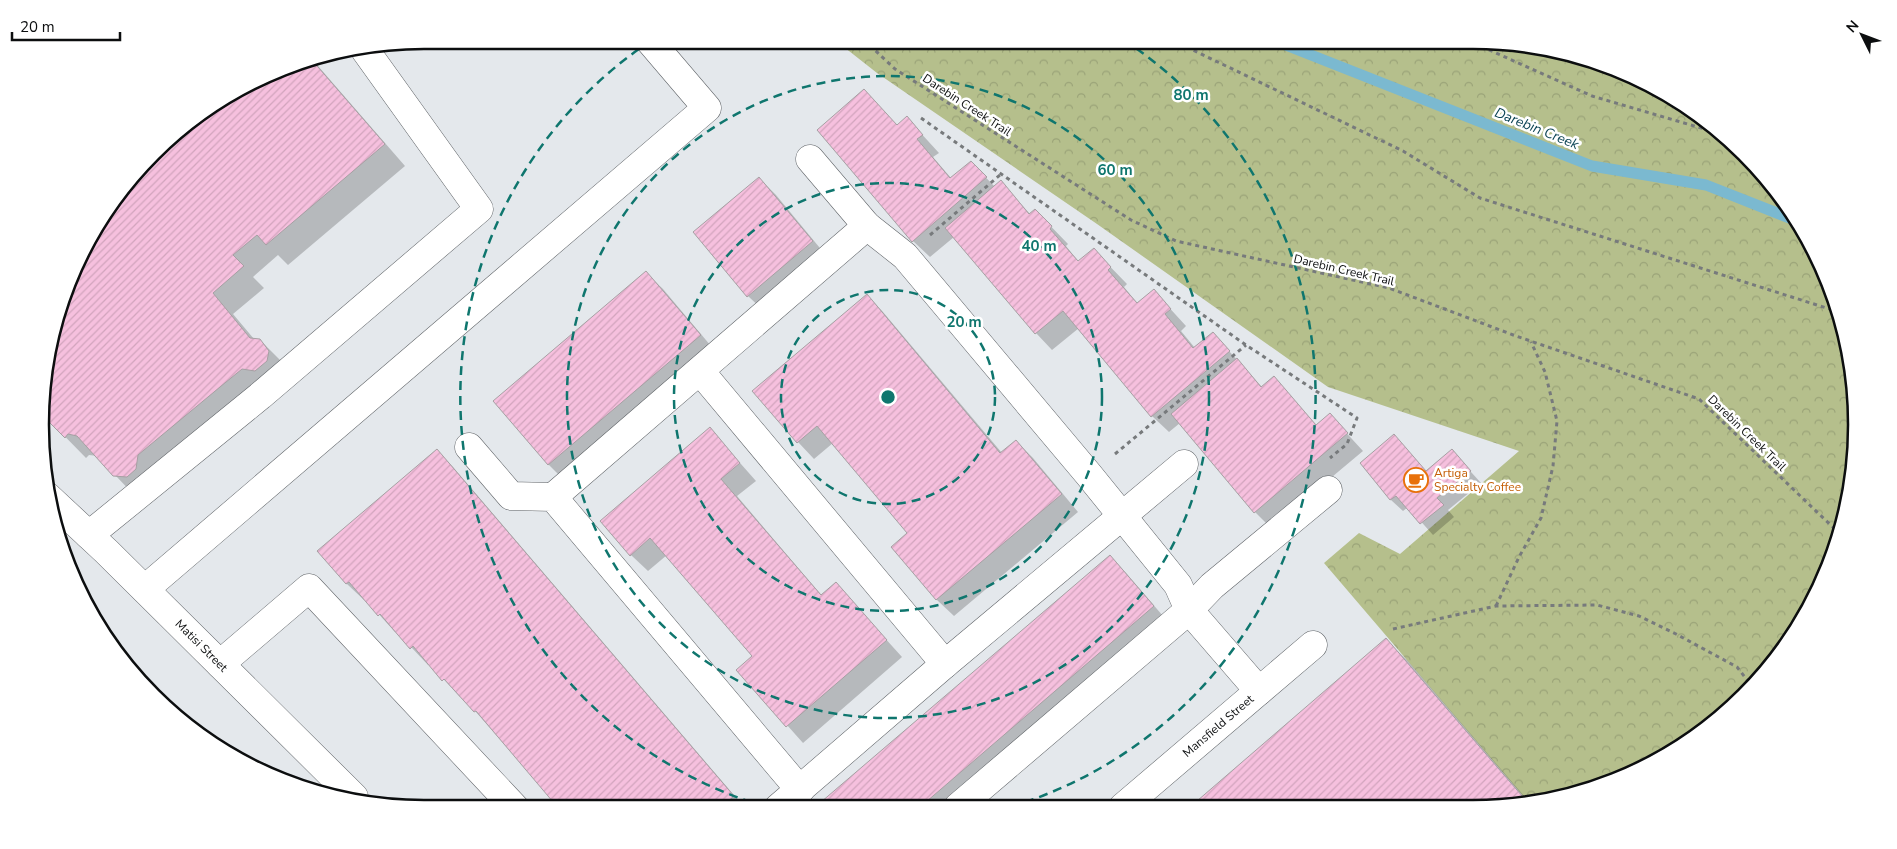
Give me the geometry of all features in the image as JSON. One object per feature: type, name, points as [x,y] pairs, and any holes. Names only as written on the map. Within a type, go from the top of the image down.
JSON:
[{"type":"street","points":[[145,589],[707,108],[657,49]]},
{"type":"street","points":[[89,535],[260,396],[479,209],[367,53]]},
{"type":"street","points":[[810,159],[867,226],[905,256],[1089,475],[1178,585],[1189,610],[1259,691]]},
{"type":"street","points":[[469,447],[511,496],[553,497],[867,226]]},
{"type":"street","points":[[700,371],[945,664]]},
{"type":"street","points":[[788,800],[945,664],[1184,464]]},
{"type":"street","points":[[966,800],[1189,610],[1212,586],[1328,490]]},
{"type":"street","points":[[553,497],[800,790]]},
{"type":"street","name":"Matisi Street","points":[[58,506],[145,589],[350,793]]},
{"type":"street","points":[[220,664],[310,588],[508,800]]},
{"type":"street","name":"Mansfield Street","points":[[1131,800],[1313,645]]},
{"type":"path","name":"Darebin Creek Trail","points":[[874,49],[896,69],[1131,220],[1176,240],[1389,288],[1530,341],[1699,399],[1833,528]]},
{"type":"path","points":[[1191,49],[1403,152],[1480,198],[1830,309]]},
{"type":"path","points":[[1489,50],[1592,96],[1704,129]]},
{"type":"path","points":[[921,118],[1246,345],[1357,418],[1347,444],[1327,461]]},
{"type":"path","points":[[905,256],[1000,174]]},
{"type":"path","points":[[1496,606],[1519,557],[1541,518],[1553,466],[1557,421],[1545,372],[1530,341]]},
{"type":"path","points":[[1089,475],[1246,345]]},
{"type":"path","points":[[1392,629],[1496,606],[1597,605],[1639,616],[1676,634],[1738,667],[1747,680]]},
{"type":"green space","points":[[846,49],[1472,49],[1522,52],[1570,62],[1616,77],[1660,99],[1701,126],[1720,142],[1771,196],[1798,237],[1809,258],[1820,281],[1835,327],[1845,375],[1847,400],[1848,424],[1845,474],[1841,498],[1828,545],[1820,568],[1798,612],[1771,653],[1755,672],[1720,707],[1681,737],[1616,772],[1570,787],[1524,797],[1324,563],[1359,533],[1400,554],[1519,451],[1328,387],[1097,224],[877,73]]},
{"type":"building","points":[[316,65],[385,144],[266,245],[257,235],[233,255],[244,266],[213,293],[250,338],[260,339],[269,351],[267,361],[255,371],[242,369],[220,387],[138,455],[136,469],[127,477],[113,476],[77,436],[68,434],[65,438],[49,422],[52,375],[56,351],[77,281],[112,216],[142,177],[196,126],[237,99],[258,88],[281,77]]},
{"type":"building","points":[[864,89],[897,125],[907,116],[923,135],[917,139],[950,178],[971,161],[987,177],[912,242],[817,130]]},
{"type":"building","points":[[759,177],[813,241],[747,297],[693,232]]},
{"type":"building","points":[[1001,180],[1029,214],[1035,209],[1052,226],[1050,229],[1078,261],[1094,248],[1111,267],[1108,270],[1137,303],[1154,289],[1171,309],[1165,314],[1193,348],[1213,332],[1230,351],[1151,417],[1063,311],[1035,334],[945,228]]},
{"type":"building","points":[[646,271],[701,335],[548,465],[493,401]]},
{"type":"building","points":[[867,294],[1000,453],[1016,440],[1062,494],[936,600],[891,547],[907,533],[817,426],[797,443],[752,391]]},
{"type":"building","points":[[1237,358],[1261,387],[1274,376],[1316,425],[1330,413],[1348,433],[1254,513],[1171,414]]},
{"type":"building","points":[[710,427],[740,463],[721,479],[821,595],[836,582],[887,640],[786,727],[736,670],[752,656],[650,538],[630,556],[600,521]]},
{"type":"building","name":"Artiga Specialty Coffee","points":[[1394,434],[1426,471],[1452,449],[1471,471],[1437,498],[1444,505],[1420,524],[1396,496],[1390,500],[1360,463]]},
{"type":"building","points":[[437,449],[734,796],[730,800],[551,800],[476,711],[474,712],[444,679],[442,681],[413,646],[410,649],[380,614],[378,616],[349,582],[346,584],[317,551]]},
{"type":"building","points":[[1110,555],[1154,606],[928,800],[823,800]]},
{"type":"building","points":[[1386,638],[1523,797],[1472,800],[1198,800]]},
{"type":"waterway","name":"Darebin Creek","points":[[1296,49],[1592,166],[1706,185],[1785,216]]},
{"type":"place","name":"Artiga Specialty Coffee","points":[[1416,480]]}]
